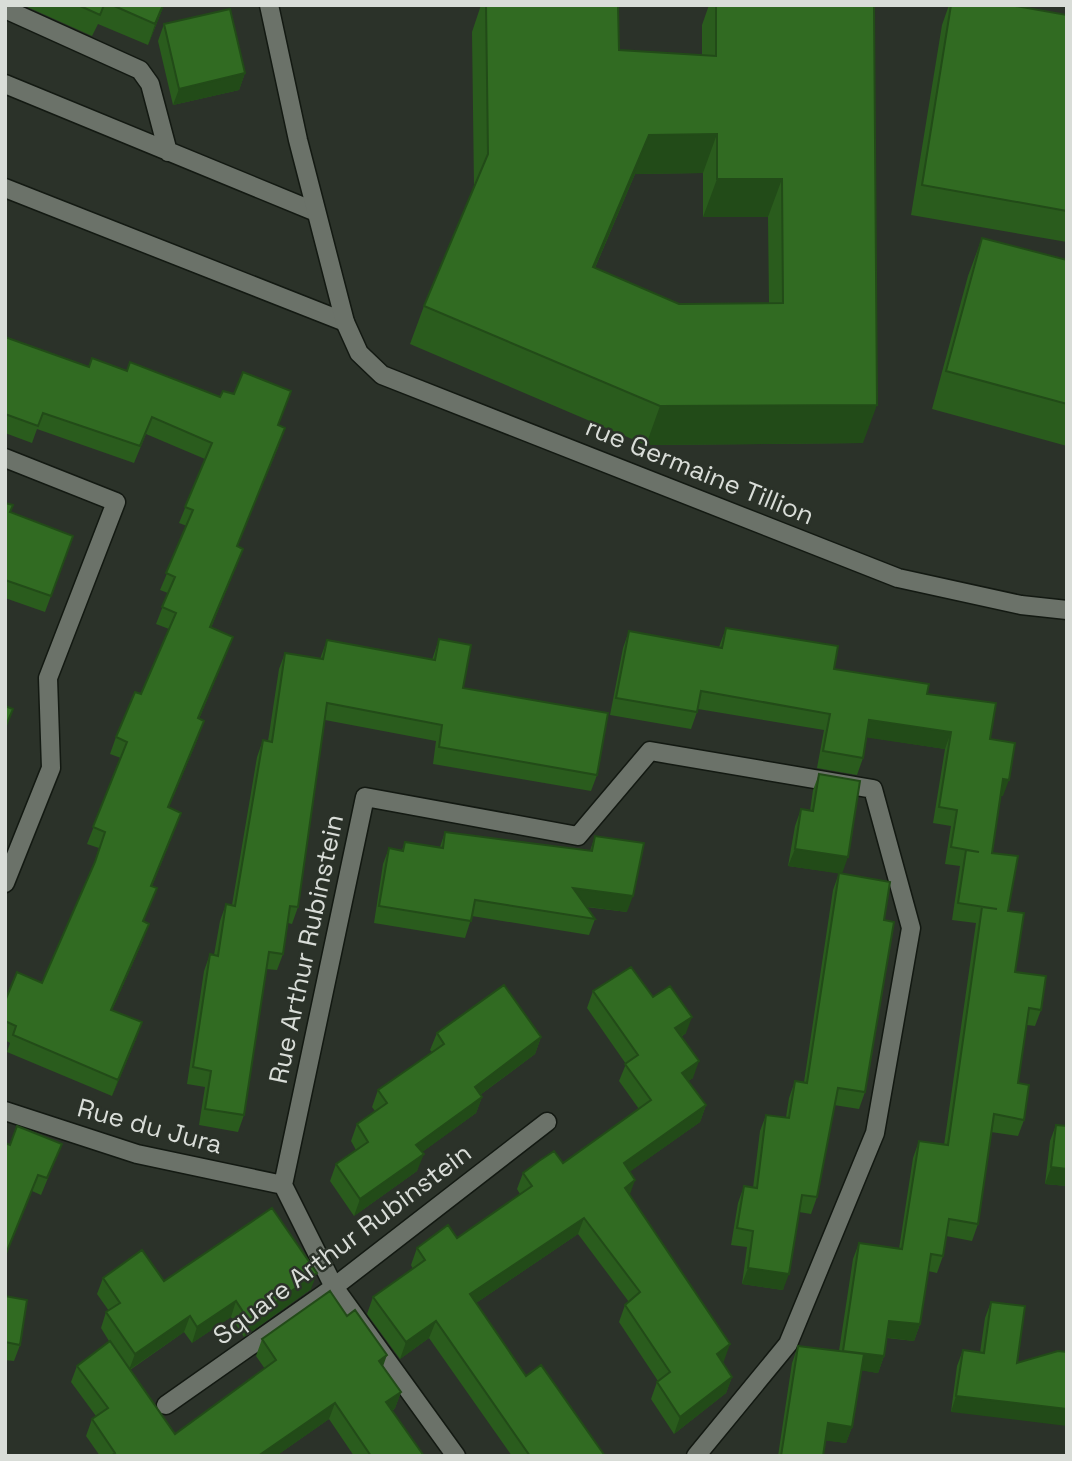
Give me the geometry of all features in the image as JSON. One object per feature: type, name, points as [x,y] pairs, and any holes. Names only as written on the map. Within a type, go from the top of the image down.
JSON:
[{"type":"street","name":"rue Germaine Tillion","points":[[269,5],[316,212],[345,322],[359,353],[382,375],[898,578],[1021,605],[1067,610]]},
{"type":"street","points":[[5,9],[141,69],[150,84],[168,152]]},
{"type":"street","points":[[5,84],[316,212]]},
{"type":"street","points":[[5,188],[345,322]]},
{"type":"street","points":[[5,458],[116,502],[48,678],[51,768],[5,883]]},
{"type":"street","name":"Rue Arthur Rubinstein","points":[[283,1185],[365,797],[578,836],[650,751],[873,789],[911,928],[875,1133],[788,1344],[696,1456]]},
{"type":"street","name":"Rue du Jura","points":[[5,1111],[137,1154],[283,1185]]},
{"type":"street","name":"Square Arthur Rubinstein","points":[[166,1405],[334,1287],[547,1122]]},
{"type":"street","points":[[283,1185],[334,1287],[456,1456]]},
{"type":"building","points":[[78,5],[104,5],[100,15]]},
{"type":"building","points":[[112,5],[163,5],[155,24]]},
{"type":"building","points":[[486,5],[618,5],[619,50],[716,56],[716,5],[874,5],[877,405],[660,406],[424,306],[488,154]],"holes":[[[717,134],[717,179],[782,179],[783,303],[679,304],[593,267],[649,135]]]},
{"type":"building","points":[[951,5],[1010,5],[1067,15],[1067,211],[922,185]]},
{"type":"building","points":[[230,9],[245,73],[179,89],[164,24]]},
{"type":"building","points":[[982,238],[1067,260],[1067,404],[946,371]]},
{"type":"building","points":[[5,337],[89,367],[92,358],[127,371],[130,362],[220,397],[223,391],[234,394],[243,372],[291,391],[278,425],[285,428],[237,546],[243,549],[210,627],[233,637],[198,718],[204,721],[168,807],[181,813],[151,886],[157,888],[143,921],[149,924],[111,1010],[142,1022],[118,1080],[13,1035],[16,1026],[5,1021],[5,1001],[17,972],[42,983],[95,862],[105,832],[93,827],[127,742],[116,737],[135,692],[141,694],[176,613],[162,607],[175,577],[166,573],[193,510],[185,507],[212,443],[152,417],[140,446],[43,413],[38,426],[5,414]]},
{"type":"building","points":[[5,503],[13,505],[10,512],[73,536],[51,596],[5,580]]},
{"type":"building","points":[[726,628],[838,646],[834,669],[929,684],[927,694],[996,703],[990,739],[1015,743],[1009,780],[1003,779],[992,853],[1018,856],[1008,911],[1024,913],[1015,972],[1046,976],[1041,1010],[1029,1008],[1018,1083],[1029,1085],[1024,1120],[994,1114],[978,1224],[949,1219],[943,1256],[931,1254],[920,1324],[889,1321],[884,1356],[843,1351],[859,1243],[902,1249],[919,1141],[948,1145],[982,907],[997,909],[958,903],[966,850],[979,852],[951,847],[957,810],[939,807],[951,732],[869,720],[863,758],[823,751],[830,714],[701,691],[697,712],[616,698],[629,631],[722,648]]},
{"type":"building","points":[[439,639],[471,645],[463,688],[608,713],[597,775],[439,747],[442,725],[327,703],[298,907],[290,906],[283,954],[269,952],[244,1115],[205,1109],[211,1071],[193,1067],[210,954],[218,956],[226,904],[235,906],[263,740],[272,742],[285,653],[323,659],[327,640],[435,660]]},
{"type":"building","points":[[5,706],[13,709],[5,728]]},
{"type":"building","points":[[819,774],[860,781],[848,857],[795,849],[801,809],[813,811]]},
{"type":"building","points":[[445,832],[592,851],[595,836],[644,843],[633,896],[573,888],[595,919],[475,900],[471,921],[379,906],[389,848],[403,851],[405,842],[443,848]]},
{"type":"building","points":[[839,873],[890,882],[884,920],[894,922],[865,1092],[838,1088],[817,1197],[802,1195],[789,1274],[748,1268],[753,1231],[737,1228],[744,1186],[757,1188],[766,1115],[789,1118],[795,1081],[807,1083]]},
{"type":"building","points":[[631,967],[653,997],[670,986],[692,1017],[675,1028],[699,1061],[682,1073],[706,1105],[624,1163],[635,1180],[625,1188],[730,1344],[717,1354],[732,1377],[680,1417],[657,1382],[670,1372],[625,1305],[640,1292],[584,1218],[470,1294],[526,1376],[541,1365],[605,1456],[530,1456],[436,1321],[406,1342],[373,1297],[425,1260],[417,1248],[448,1225],[457,1238],[532,1186],[523,1173],[539,1161],[554,1151],[563,1163],[651,1100],[625,1064],[638,1055],[593,991]]},
{"type":"building","points":[[504,985],[541,1037],[475,1087],[482,1097],[416,1145],[424,1154],[360,1199],[336,1164],[368,1142],[357,1124],[387,1103],[378,1090],[444,1044],[437,1033]]},
{"type":"building","points":[[1056,1125],[1067,1126],[1067,1169],[1051,1167]]},
{"type":"building","points":[[17,1126],[62,1144],[47,1178],[38,1175],[5,1256],[5,1143],[10,1145]]},
{"type":"building","points":[[272,1208],[317,1273],[249,1321],[236,1301],[197,1327],[190,1316],[135,1354],[106,1312],[120,1303],[103,1278],[142,1250],[164,1281]]},
{"type":"building","points":[[330,1291],[347,1316],[355,1310],[387,1355],[379,1361],[401,1392],[386,1402],[424,1456],[371,1456],[335,1403],[258,1456],[111,1456],[115,1453],[92,1419],[108,1408],[77,1366],[110,1341],[175,1434],[276,1360],[262,1339]]},
{"type":"building","points":[[5,1296],[27,1300],[20,1345],[5,1342]]},
{"type":"building","points":[[991,1302],[1025,1306],[1017,1363],[1058,1351],[1067,1352],[1067,1409],[956,1396],[963,1350],[984,1353]]},
{"type":"building","points":[[798,1346],[864,1354],[852,1427],[828,1423],[823,1456],[781,1456]]}]
